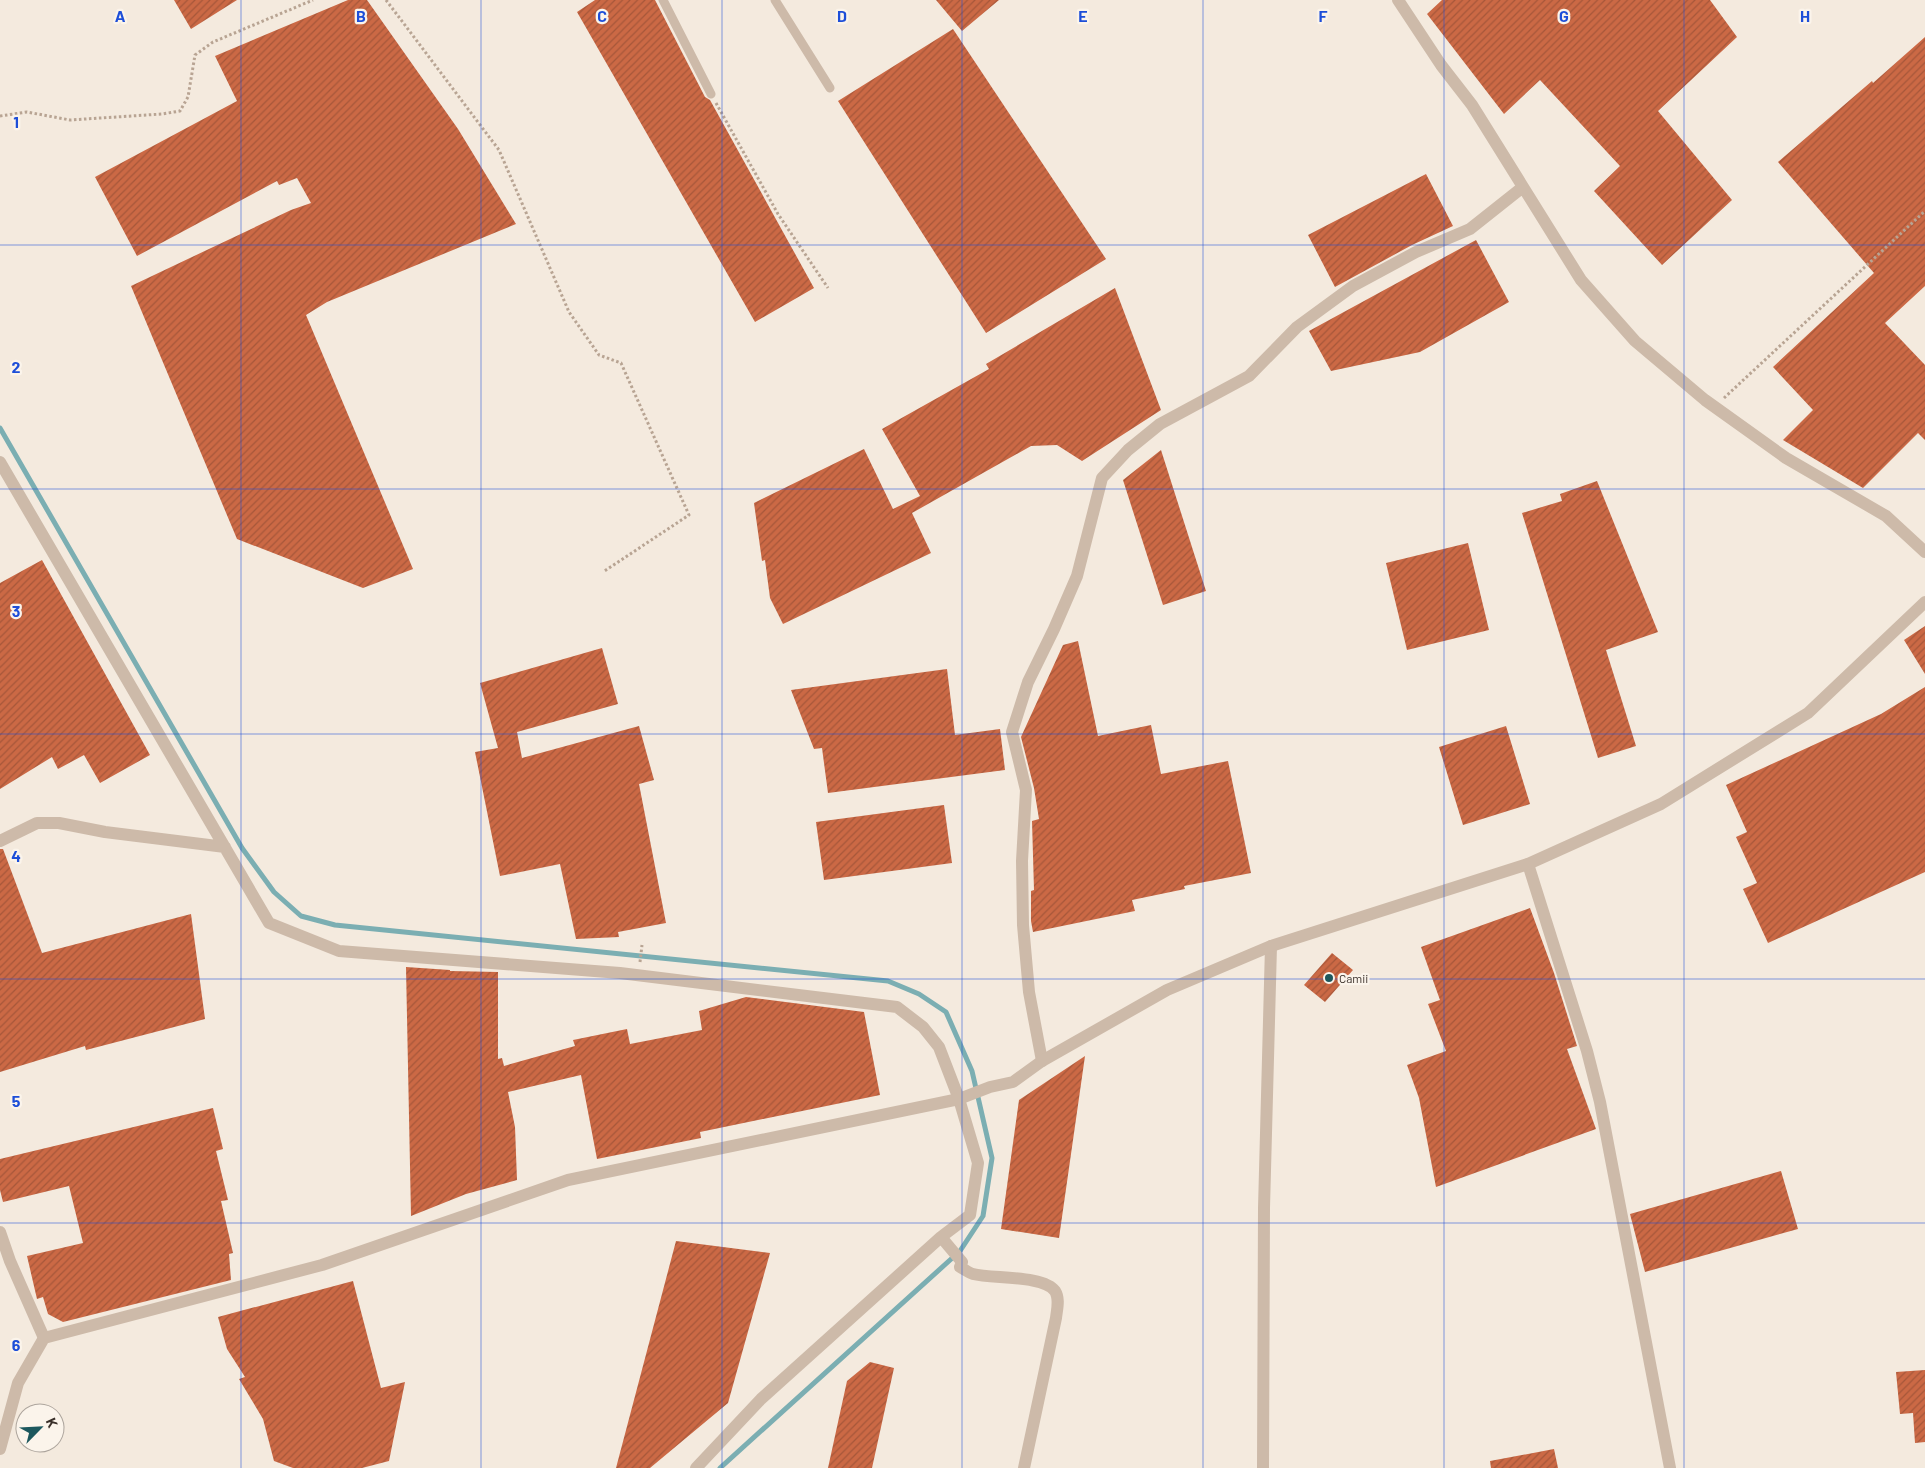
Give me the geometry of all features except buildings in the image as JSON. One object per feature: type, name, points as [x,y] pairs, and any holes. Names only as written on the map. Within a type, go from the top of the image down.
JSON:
[{"type":"street","points":[[1398,0],[1441,65],[1472,105],[1581,280],[1635,341],[1715,407],[1786,458],[1886,516],[1925,552]]},
{"type":"street","points":[[1042,1061],[1030,992],[1023,925],[1022,861],[1026,790],[1012,732],[1028,682],[1077,576],[1102,478],[1128,450],[1160,424],[1249,376],[1297,327],[1353,286],[1416,252],[1470,229],[1523,186]]},
{"type":"street","points":[[0,462],[269,923],[339,951],[620,972],[897,1007],[924,1027],[939,1048],[963,1097],[978,1163],[970,1215],[945,1243],[761,1400],[696,1468]]},
{"type":"street","points":[[0,1449],[18,1382],[44,1338],[322,1265],[568,1180],[963,1097],[990,1087],[1013,1082],[1042,1061],[1168,990],[1271,946],[1528,864],[1661,804],[1808,712],[1925,602]]},
{"type":"street","points":[[0,841],[37,823],[59,824],[105,832],[225,847]]},
{"type":"street","points":[[1528,864],[1587,1051],[1600,1102],[1670,1468]]},
{"type":"street","points":[[1263,1468],[1264,1208],[1271,946]]},
{"type":"street","points":[[0,1232],[44,1338]]},
{"type":"street","points":[[945,1243],[962,1262],[960,1267],[972,1274],[1022,1279],[1047,1284],[1055,1291],[1059,1301],[1024,1468]]},
{"type":"lane","points":[[663,0],[710,94]]},
{"type":"lane","points":[[775,0],[830,88]]},
{"type":"path","points":[[0,116],[27,112],[70,120],[162,114],[180,111],[188,97],[195,55],[213,42],[313,0]]},
{"type":"path","points":[[386,0],[499,150],[569,312],[600,355],[621,363],[689,515],[603,572]]},
{"type":"path","points":[[710,94],[778,214],[828,288]]},
{"type":"path","points":[[1715,407],[1925,211]]},
{"type":"waterway","points":[[0,428],[242,848],[274,892],[301,916],[335,925],[888,981],[919,994],[946,1012],[972,1071],[992,1158],[983,1216],[960,1251],[720,1468]]},
{"type":"place","name":"Camii","points":[[1329,978]]}]
